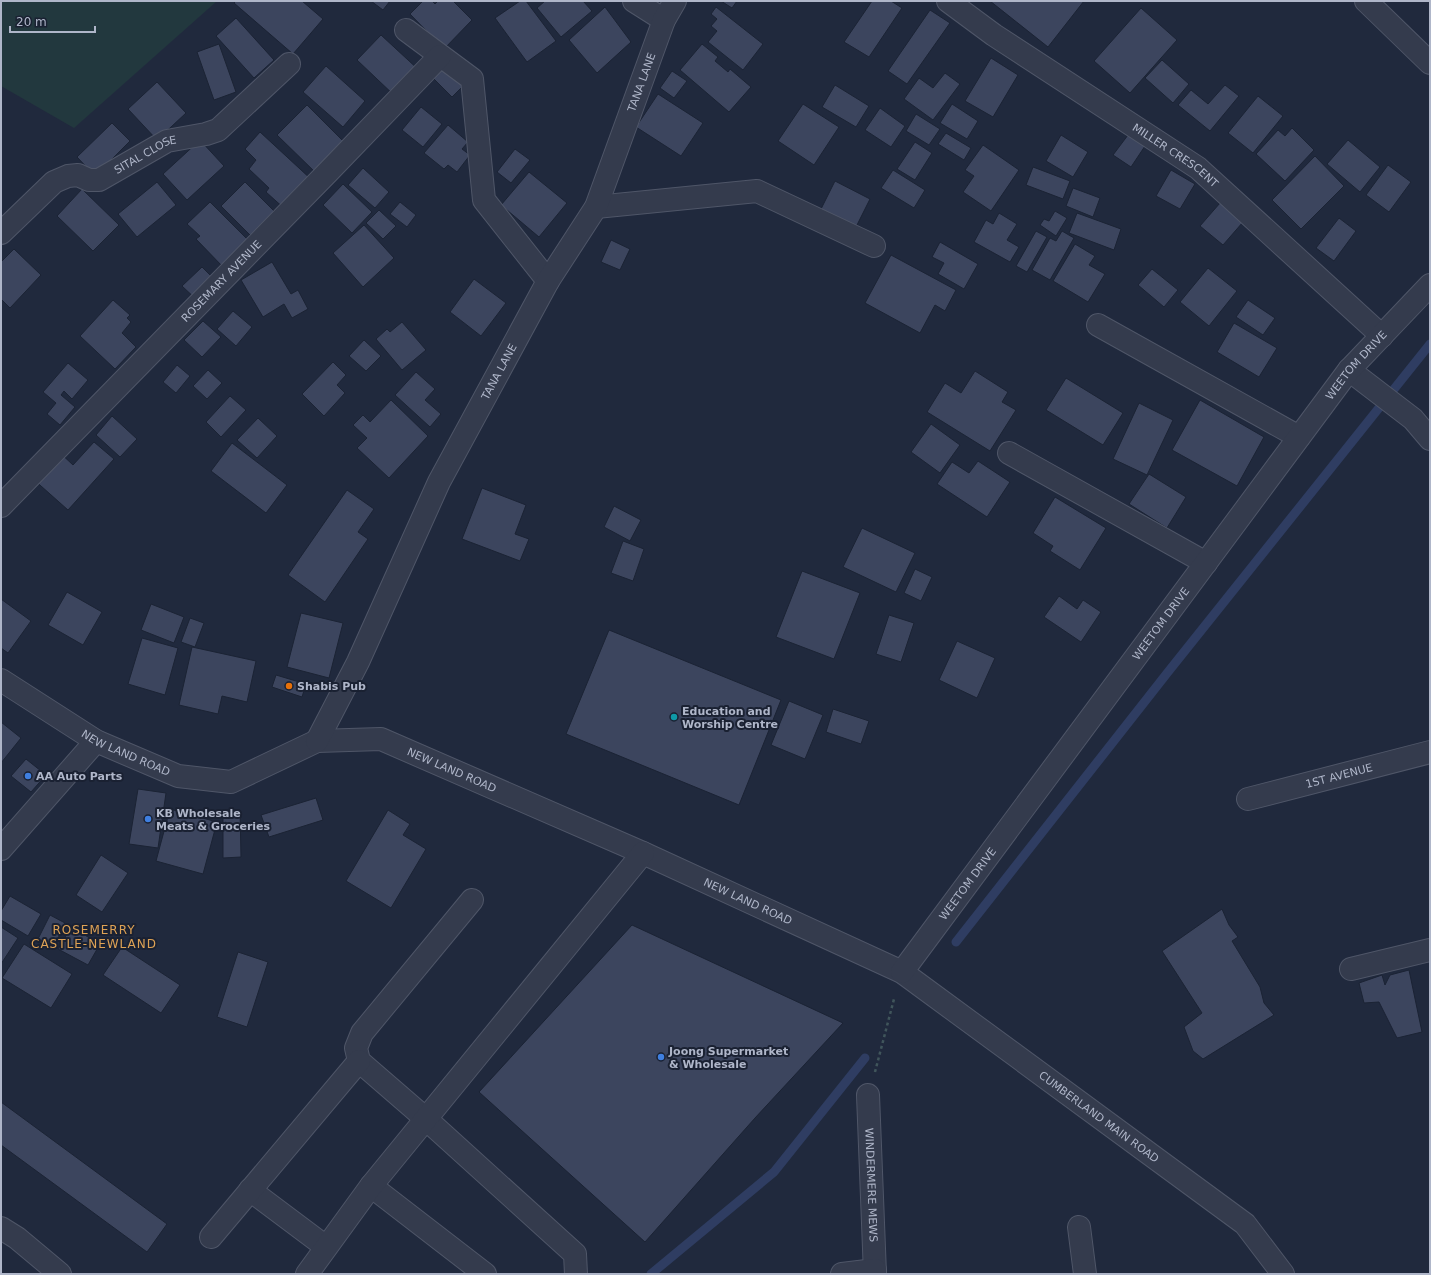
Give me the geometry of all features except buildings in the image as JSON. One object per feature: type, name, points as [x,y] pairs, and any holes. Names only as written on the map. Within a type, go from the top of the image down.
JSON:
[{"type":"street","points":[[634,1],[664,20]]},
{"type":"street","name":"TANA LANE","points":[[316,741],[358,662],[439,482],[548,281],[596,207],[664,20],[675,1]]},
{"type":"street","name":"MILLER CRESCENT","points":[[948,1],[994,35],[1198,168],[1382,336]]},
{"type":"street","points":[[1366,1],[1430,63]]},
{"type":"street","points":[[406,30],[472,80],[484,200],[548,281]]},
{"type":"street","name":"ROSEMARY AVENUE","points":[[1,506],[440,56]]},
{"type":"street","name":"SITAL CLOSE","points":[[1,233],[54,182],[68,176],[78,175],[89,180],[99,180],[167,141],[206,134],[218,130],[289,64]]},
{"type":"street","points":[[596,207],[756,191],[874,246]]},
{"type":"street","name":"WEETOM DRIVE","points":[[902,972],[1350,370],[1430,285]]},
{"type":"street","points":[[1098,325],[1299,437]]},
{"type":"street","points":[[1350,370],[1413,419],[1430,440]]},
{"type":"street","points":[[1009,453],[1206,563]]},
{"type":"street","name":"NEW LAND ROAD","points":[[1,680],[96,741],[178,776],[231,782],[316,741],[381,739],[643,853],[902,972]]},
{"type":"street","points":[[1,849],[96,741]]},
{"type":"street","name":"1ST AVENUE","points":[[1248,799],[1430,752]]},
{"type":"street","points":[[307,1274],[371,1186],[643,853]]},
{"type":"street","points":[[472,900],[362,1033],[356,1048],[358,1061],[426,1119],[575,1254],[576,1274]]},
{"type":"street","points":[[1351,969],[1430,950]]},
{"type":"street","name":"CUMBERLAND MAIN ROAD","points":[[902,972],[1245,1224],[1283,1274]]},
{"type":"street","points":[[211,1237],[358,1061]]},
{"type":"street","name":"WINDERMERE MEWS","points":[[868,1095],[875,1272]]},
{"type":"street","points":[[371,1186],[485,1274]]},
{"type":"street","points":[[250,1190],[326,1247]]},
{"type":"street","points":[[1079,1227],[1085,1274]]},
{"type":"street","points":[[1,1228],[17,1238],[60,1274]]},
{"type":"street","points":[[842,1274],[875,1272]]},
{"type":"path","points":[[868,1095],[902,972]]},
{"type":"green space","points":[[1,1],[217,1],[74,128],[1,86]]},
{"type":"waterway","points":[[956,942],[1168,672],[1430,344]]},
{"type":"waterway","points":[[651,1274],[774,1172],[865,1058]]},
{"type":"place","name":"Shabis Pub","points":[[289,686]]},
{"type":"place","name":"Education and Worship Centre","points":[[674,717]]},
{"type":"place","name":"AA Auto Parts","points":[[28,776]]},
{"type":"place","name":"KB Wholesale Meats & Groceries","points":[[148,819]]},
{"type":"place","name":"Joong Supermarket & Wholesale","points":[[661,1057]]},
{"type":"district","name":"ROSEMERRY CASTLE-NEWLAND","points":[[94,937]]}]
